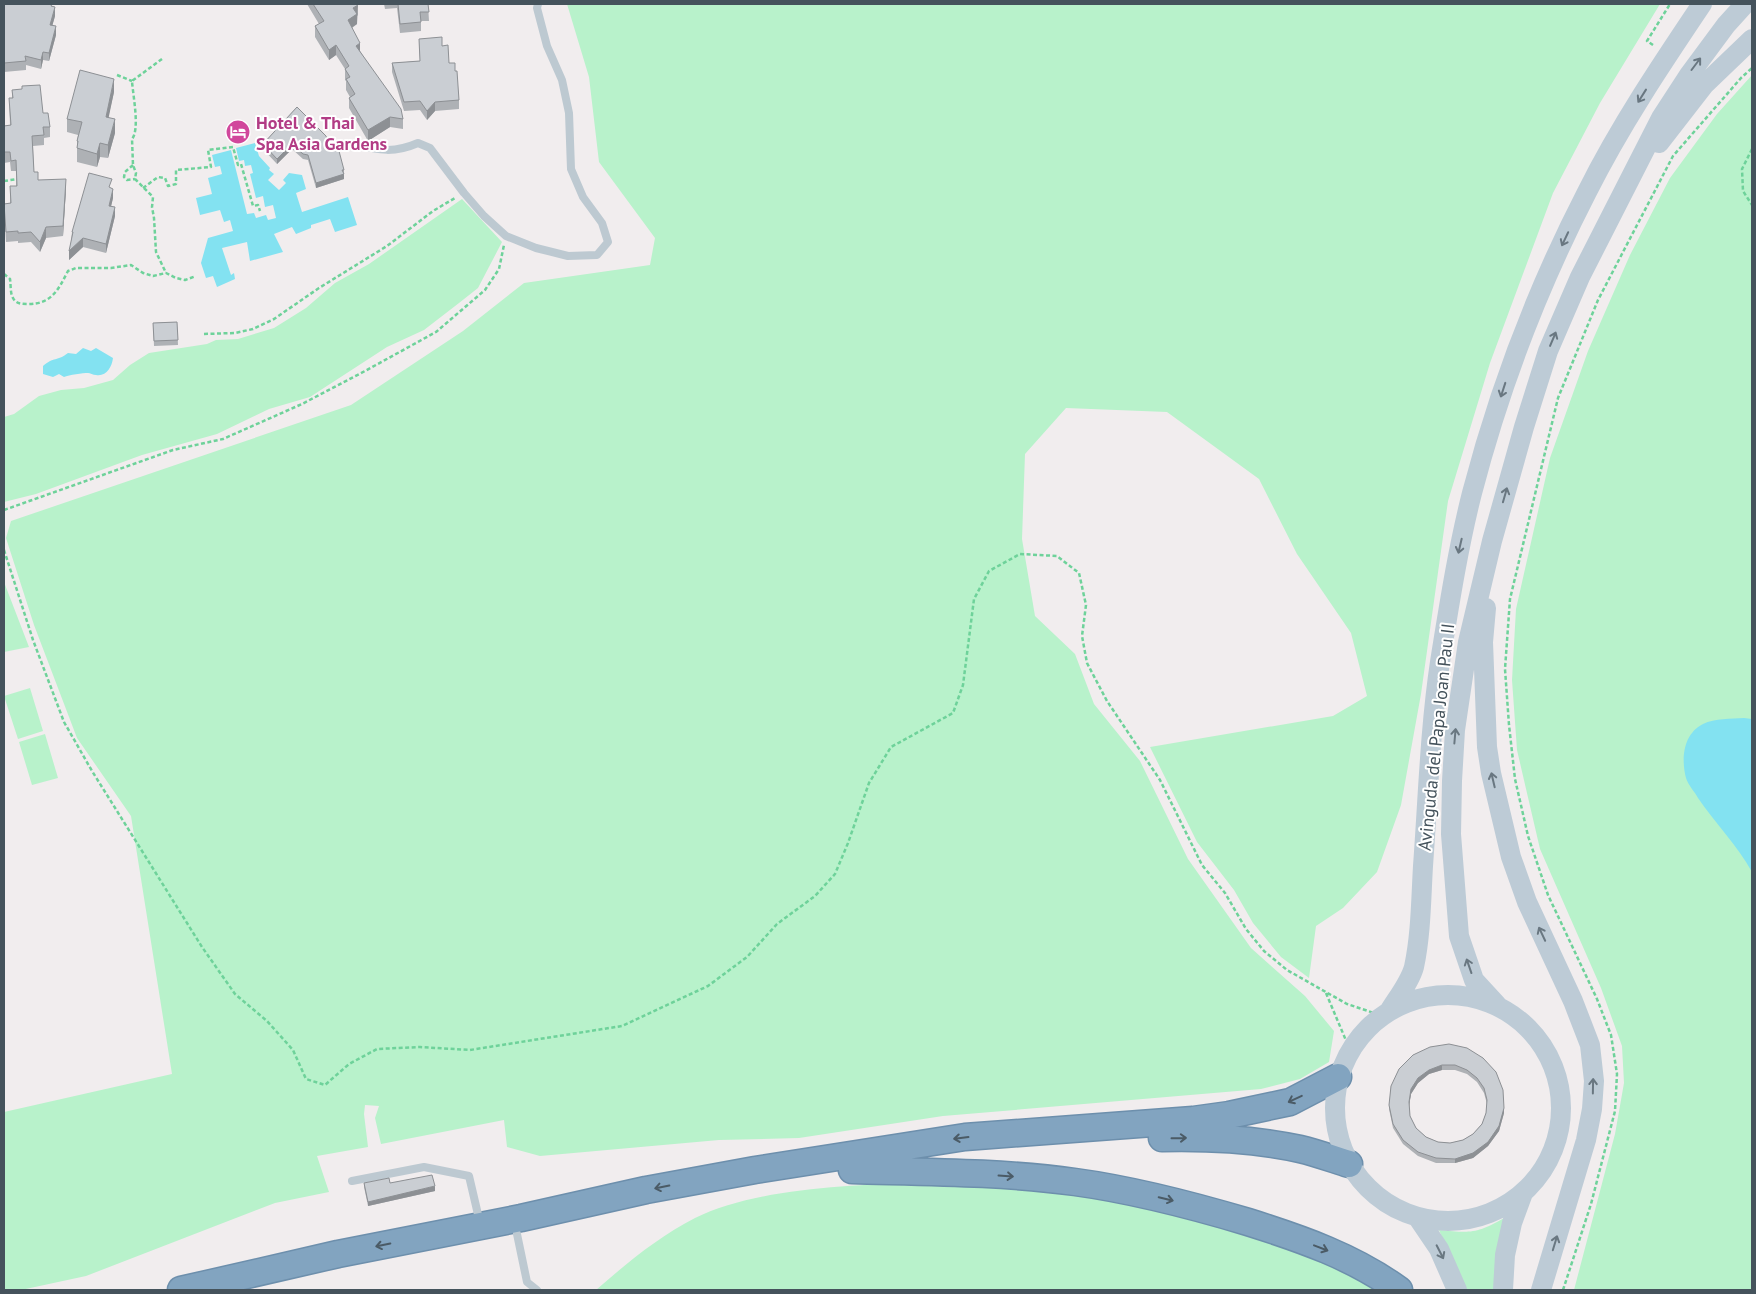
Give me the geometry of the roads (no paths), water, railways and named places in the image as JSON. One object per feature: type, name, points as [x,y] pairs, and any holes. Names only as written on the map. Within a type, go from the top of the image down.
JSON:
[{"type":"highway","points":[[181,1290],[338,1254],[646,1190],[755,1170],[965,1137],[1193,1120],[1229,1115],[1290,1102],[1338,1077]]},
{"type":"highway","points":[[250,1290],[757,1185],[996,1151],[1170,1138],[1229,1138],[1302,1150],[1349,1164]]},
{"type":"highway","points":[[852,1170],[1033,1178],[1074,1182],[1152,1196],[1195,1206],[1274,1230],[1315,1245],[1343,1256],[1376,1274],[1399,1290]]},
{"type":"main road","points":[[1667,55],[1694,4]]},
{"type":"main road","name":"Avinguda del Papa Joan Pau II","points":[[1386,1013],[1413,970],[1422,910],[1430,753],[1440,664],[1460,548],[1472,493],[1492,424],[1510,370],[1540,293],[1583,200],[1632,112],[1667,55],[1702,4]]},
{"type":"main road","name":"Avinguda del Papa Joan Pau II","points":[[1497,1005],[1474,980],[1459,936],[1451,834],[1455,730],[1468,642],[1492,542],[1524,427],[1548,351],[1580,277],[1662,118],[1689,75],[1745,4]]},
{"type":"main road","name":"Avinguda del Papa Joan Pau II","points":[[1620,197],[1704,85],[1752,39]]},
{"type":"main road","name":"Avinguda del Papa Joan Pau II","points":[[1492,542],[1483,642],[1487,747],[1491,773],[1511,857],[1527,902],[1573,1001],[1590,1045],[1594,1080],[1592,1109],[1586,1140],[1541,1290]]},
{"type":"main road","points":[[1461,995],[1497,1005],[1528,1026],[1550,1057],[1561,1092],[1560,1130],[1547,1165],[1523,1193],[1492,1213],[1455,1221],[1418,1218],[1390,1206],[1366,1188],[1349,1164],[1338,1136],[1334,1106],[1338,1077],[1350,1050],[1368,1027],[1386,1013],[1425,997],[1461,995]]},
{"type":"main road","points":[[1503,1290],[1505,1255],[1512,1223],[1523,1193]]},
{"type":"main road","points":[[1418,1218],[1439,1249],[1457,1290]]},
{"type":"lane","points":[[356,144],[375,150],[403,149],[418,143],[430,148],[464,193],[484,216],[506,236],[536,248],[568,256],[597,255],[608,242],[602,223],[583,197],[571,169],[569,113],[562,80],[547,46],[537,8],[538,4]]},
{"type":"lane","points":[[352,1181],[424,1167],[469,1176],[480,1225]]},
{"type":"lane","points":[[516,1234],[527,1282],[537,1290]]},
{"type":"water","points":[[255,143],[259,156],[274,174],[268,180],[279,190],[286,183],[283,180],[289,173],[302,175],[306,189],[296,193],[302,212],[348,197],[357,225],[335,232],[330,219],[311,225],[311,228],[296,234],[292,227],[274,234],[283,252],[250,261],[247,242],[222,248],[231,275],[234,273],[235,279],[217,287],[213,276],[206,278],[201,263],[208,238],[233,231],[230,220],[224,222],[220,210],[200,215],[196,198],[212,194],[208,178],[222,174],[220,166],[215,167],[212,155],[231,150],[247,214],[254,213],[256,218],[266,215],[268,220],[276,218],[273,205],[265,207],[263,196],[256,198],[250,174],[253,173],[251,165],[245,166],[244,160],[239,161],[236,148]]},
{"type":"water","points":[[83,348],[91,351],[96,348],[113,358],[106,373],[95,375],[86,373],[64,377],[59,374],[53,377],[43,374],[43,366],[47,363],[68,353],[76,354]]},
{"type":"water","points":[[1752,719],[1752,872],[1690,786],[1684,771],[1685,748],[1696,728],[1713,721]]},
{"type":"place","name":"Hotel & Thai Spa Asia Gardens","points":[[238,132]]}]
